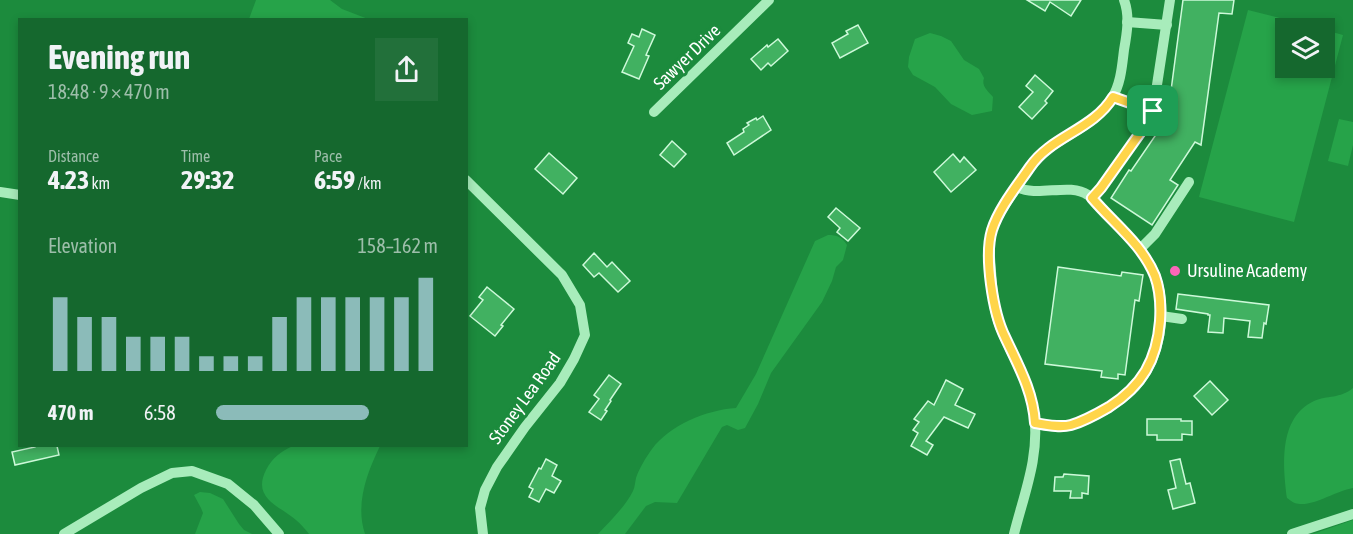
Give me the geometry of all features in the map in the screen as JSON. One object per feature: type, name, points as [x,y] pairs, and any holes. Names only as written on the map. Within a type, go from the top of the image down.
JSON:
[{"type":"street","name":"Sawyer Drive","points":[[654,112],[769,0]]},
{"type":"street","points":[[1014,534],[1034,464],[1035,423],[1028,387],[998,321],[989,254],[992,230],[1030,166],[1041,154],[1096,118],[1113,97],[1121,75],[1127,22],[1124,0]]},
{"type":"street","points":[[1092,198],[1145,126],[1153,111],[1170,0]]},
{"type":"street","points":[[1127,22],[1167,25]]},
{"type":"street","points":[[1113,97],[1153,111]]},
{"type":"street","name":"Stoney Lea Road","points":[[468,182],[562,274],[580,305],[585,335],[560,383],[525,427],[497,467],[485,490],[480,508],[483,534]]},
{"type":"street","points":[[1140,249],[1155,234],[1189,182]]},
{"type":"street","points":[[1017,187],[1030,191],[1080,191],[1092,198],[1140,249],[1158,285],[1161,316],[1152,361],[1137,384],[1124,397],[1096,415],[1070,425],[1035,423]]},
{"type":"street","points":[[0,192],[18,195]]},
{"type":"street","points":[[1161,316],[1182,319]]},
{"type":"street","points":[[64,534],[172,472],[192,471],[228,484],[254,504],[279,534]]},
{"type":"street","points":[[1292,534],[1353,514]]},
{"type":"green space","points":[[256,0],[330,0],[342,9],[365,18],[249,18]]},
{"type":"green space","points":[[1248,10],[1280,18],[1275,18],[1275,78],[1332,78],[1294,222],[1199,197]]},
{"type":"green space","points":[[930,33],[951,41],[964,60],[979,69],[984,78],[984,86],[993,97],[992,111],[972,115],[951,104],[935,87],[913,75],[908,67],[915,39]]},
{"type":"green space","points":[[1335,33],[1343,35],[1335,66]]},
{"type":"green space","points":[[1339,119],[1353,122],[1353,145],[1348,166],[1328,161]]},
{"type":"green space","points":[[828,235],[839,237],[847,245],[843,260],[836,267],[822,302],[771,373],[745,428],[738,430],[727,425],[722,427],[677,503],[655,502],[646,506],[625,534],[598,534],[630,497],[641,467],[660,440],[690,420],[713,412],[736,408],[756,374],[815,241]]},
{"type":"green space","points":[[1353,388],[1353,488],[1306,504],[1293,502],[1287,498],[1284,458],[1289,431],[1294,419],[1302,409],[1314,401],[1343,394]]},
{"type":"green space","points":[[291,447],[380,447],[367,478],[362,500],[362,523],[365,534],[309,534],[298,522],[269,500],[262,488],[266,470],[277,455]]},
{"type":"green space","points":[[200,492],[210,493],[223,499],[239,524],[252,534],[195,534],[203,513],[194,495]]},
{"type":"green space","points":[[1353,520],[1353,534],[1313,534]]},
{"type":"building","points":[[1027,0],[1081,0],[1071,16],[1050,2],[1045,11]]},
{"type":"building","points":[[1183,0],[1234,0],[1232,14],[1219,13],[1201,145],[1195,142],[1170,180],[1178,185],[1152,225],[1111,198],[1164,123],[1168,113]]},
{"type":"building","points":[[858,25],[868,43],[840,58],[832,43],[848,34],[846,31]]},
{"type":"building","points":[[642,29],[655,35],[639,79],[622,72],[634,46],[628,43],[632,34],[639,37]]},
{"type":"building","points":[[778,39],[788,51],[771,66],[768,63],[761,70],[751,59]]},
{"type":"building","points":[[1035,75],[1053,91],[1045,101],[1047,103],[1032,119],[1019,107],[1033,92],[1026,86]]},
{"type":"building","points":[[763,116],[771,130],[734,155],[727,143],[744,132],[743,129],[749,125],[747,123]]},
{"type":"building","points":[[672,141],[686,154],[674,167],[660,155]]},
{"type":"building","points":[[549,153],[577,178],[563,194],[535,169]]},
{"type":"building","points":[[953,154],[960,162],[964,157],[976,170],[951,192],[934,172]]},
{"type":"building","points":[[836,208],[860,228],[848,241],[837,232],[840,228],[828,217]]},
{"type":"building","points":[[594,253],[607,267],[612,262],[630,281],[618,292],[599,273],[594,277],[583,265]]},
{"type":"building","points":[[1058,267],[1121,276],[1122,272],[1143,275],[1139,301],[1135,300],[1125,375],[1118,374],[1118,379],[1101,377],[1102,371],[1045,364]]},
{"type":"building","points":[[487,287],[514,309],[495,336],[470,316],[483,300],[479,297]]},
{"type":"building","points":[[1178,294],[1269,305],[1262,338],[1248,337],[1250,321],[1224,318],[1223,333],[1208,332],[1210,315],[1176,309]]},
{"type":"building","points":[[609,375],[621,384],[610,400],[601,420],[589,412],[599,399],[594,395]]},
{"type":"building","points":[[946,380],[963,389],[955,405],[975,414],[968,428],[944,417],[926,441],[933,445],[927,455],[911,446],[918,433],[913,430],[919,422],[914,419],[928,401],[934,405]]},
{"type":"building","points":[[1210,381],[1228,400],[1212,415],[1194,396]]},
{"type":"building","points":[[1147,419],[1192,421],[1192,435],[1182,434],[1182,440],[1157,440],[1157,435],[1147,435]]},
{"type":"building","points":[[35,447],[57,447],[59,455],[15,465],[12,452]]},
{"type":"building","points":[[546,459],[557,465],[552,476],[561,481],[554,493],[546,489],[539,502],[529,497],[533,489],[529,487]]},
{"type":"building","points":[[1180,459],[1186,484],[1190,483],[1195,503],[1173,509],[1168,490],[1176,488],[1170,461]]},
{"type":"building","points":[[1064,474],[1089,476],[1088,494],[1082,493],[1082,498],[1070,498],[1071,491],[1054,491],[1055,477],[1063,477]]},
{"type":"place","name":"Ursuline Academy","points":[[1175,271]]},
{"type":"route","points":[[1113,97],[1153,111],[1145,126],[1092,198],[1136,244],[1155,277],[1161,312],[1154,355],[1146,372],[1131,391],[1096,415],[1070,425],[1035,423],[1028,387],[998,321],[994,306],[989,254],[992,230],[1002,210],[1041,154],[1096,118],[1113,97]]}]
